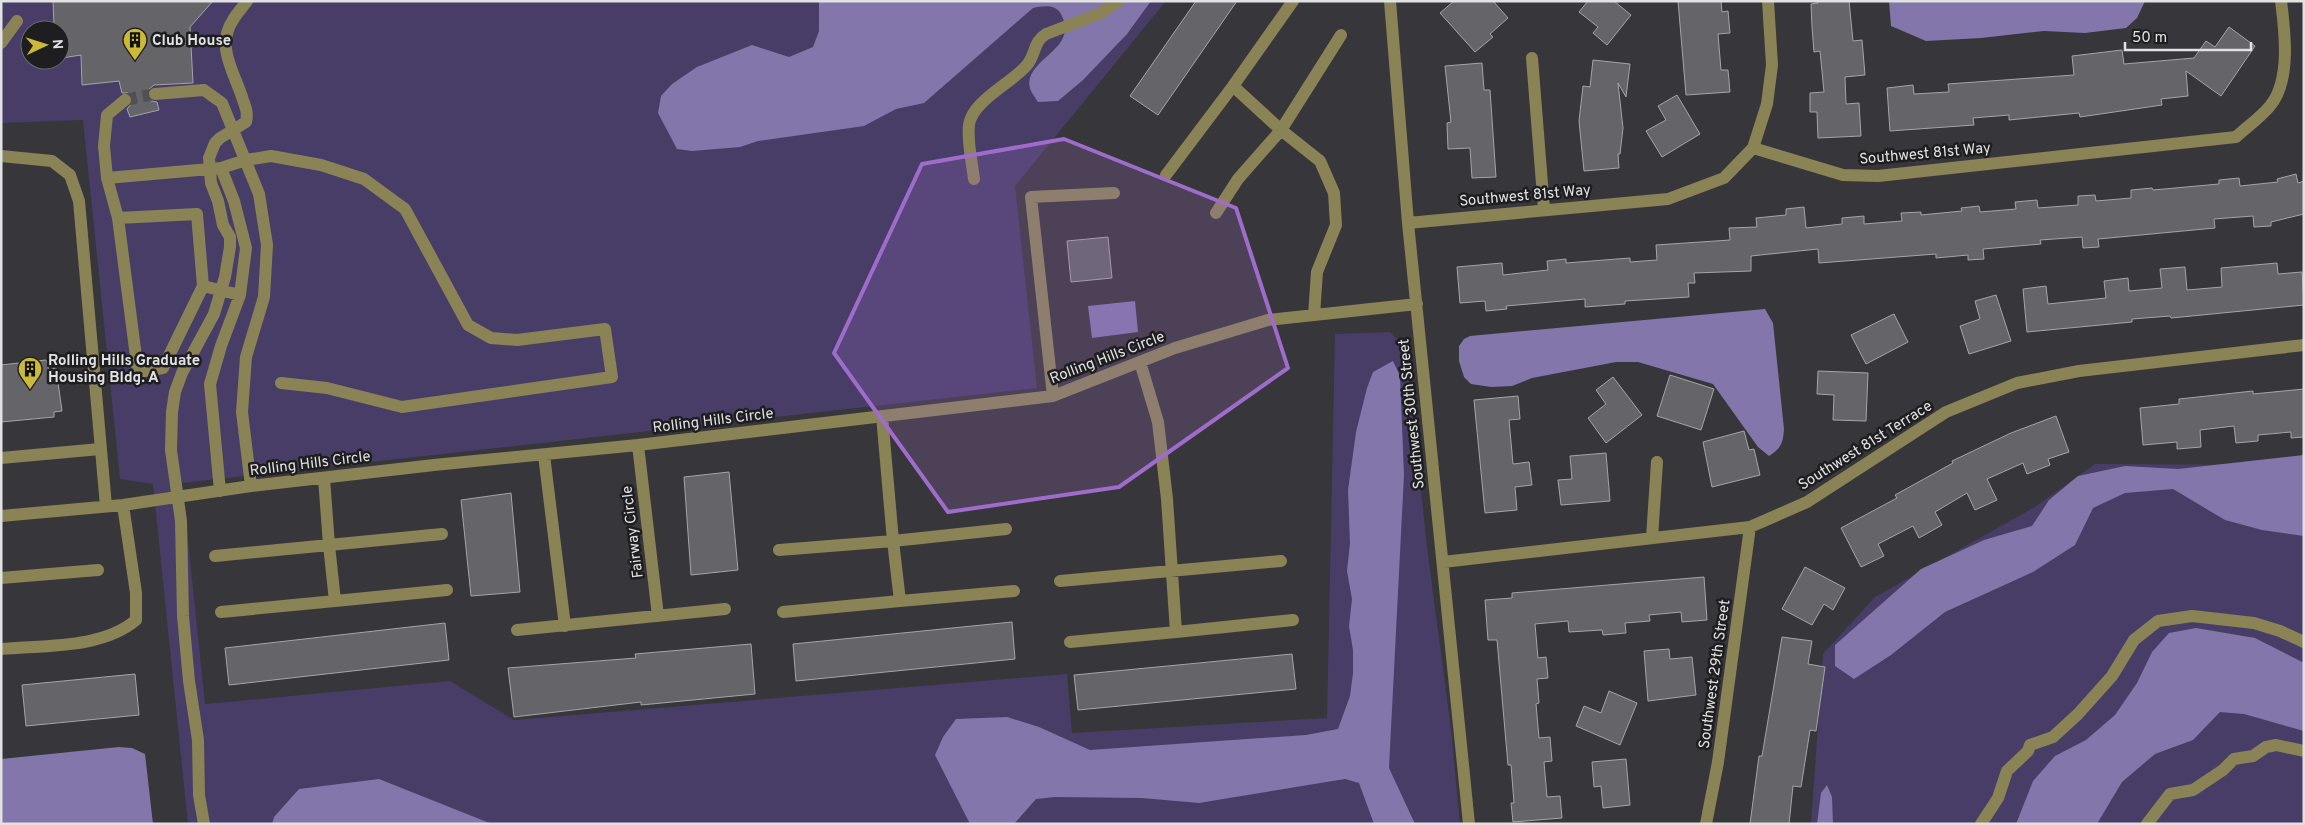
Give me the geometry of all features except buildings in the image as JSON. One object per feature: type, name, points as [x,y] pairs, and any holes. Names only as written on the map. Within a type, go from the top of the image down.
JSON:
[{"type":"street","points":[[220,491],[210,384],[221,346],[240,295],[246,248],[234,201],[209,158],[215,143],[246,122],[248,114],[238,80],[229,66],[225,40],[233,20],[247,1]]},
{"type":"street","points":[[974,178],[969,134],[971,116],[975,110],[1028,64],[1038,39],[1058,29],[1101,13],[1118,1]]},
{"type":"street","points":[[1166,175],[1294,1]]},
{"type":"street","name":"Southwest 30th Street","points":[[1390,1],[1408,223],[1469,824]]},
{"type":"street","points":[[1753,148],[1767,104],[1772,65],[1768,1]]},
{"type":"street","name":"Southwest 81st Way","points":[[1408,223],[1668,199],[1724,178],[1753,148],[1843,175],[1878,176],[2236,137],[2271,105],[2282,83],[2285,32],[2281,1]]},
{"type":"street","points":[[1,42],[17,21]]},
{"type":"street","points":[[1216,213],[1238,179],[1281,130],[1342,35]]},
{"type":"street","points":[[1532,58],[1544,209]]},
{"type":"street","points":[[1233,86],[1281,130],[1320,161],[1334,193],[1336,225],[1317,272],[1314,315]]},
{"type":"street","points":[[155,94],[204,90],[222,103],[235,130],[259,194],[267,245],[264,297],[246,357],[242,412],[251,486]]},
{"type":"street","points":[[118,218],[197,214],[204,286],[163,368],[138,372],[118,218],[108,178],[104,146],[107,115],[124,100]]},
{"type":"street","points":[[1,156],[52,161],[70,175],[79,201],[106,506]]},
{"type":"street","points":[[108,178],[216,169],[246,160],[271,156],[321,165],[364,179],[405,209],[468,325],[491,338],[517,340],[605,329],[612,377],[402,407],[327,388],[281,383]]},
{"type":"street","points":[[204,824],[199,787],[198,740],[189,681],[184,616],[181,521],[171,450],[172,412],[175,392],[182,372],[214,314],[222,290],[230,247],[230,237],[223,226],[212,182],[216,169]]},
{"type":"street","points":[[1053,396],[1031,197],[1114,193]]},
{"type":"street","points":[[204,286],[240,295]]},
{"type":"street","name":"Rolling Hills Circle","points":[[1,516],[123,505],[251,486],[638,445],[1053,396],[1175,348],[1268,320],[1417,304]]},
{"type":"street","name":"Southwest 81st Terrace","points":[[1442,562],[1750,527],[1807,502],[1946,412],[2016,383],[2079,371],[2304,345]]},
{"type":"street","points":[[1140,362],[1158,422],[1167,498],[1176,632]]},
{"type":"street","points":[[882,416],[900,601]]},
{"type":"street","name":"Fairway Circle","points":[[638,445],[658,616]]},
{"type":"street","points":[[1,458],[100,449]]},
{"type":"street","points":[[544,455],[565,626]]},
{"type":"street","points":[[1652,538],[1657,462]]},
{"type":"street","points":[[324,478],[335,602]]},
{"type":"street","points":[[1,649],[96,641],[125,629],[136,620],[136,593],[123,505]]},
{"type":"street","name":"Southwest 29th Street","points":[[1706,824],[1718,762],[1750,527]]},
{"type":"street","points":[[779,550],[893,541],[1006,529]]},
{"type":"street","points":[[215,556],[442,534]]},
{"type":"street","points":[[1060,581],[1171,572],[1281,560]]},
{"type":"street","points":[[1,578],[98,570]]},
{"type":"street","points":[[221,612],[447,590]]},
{"type":"street","points":[[784,612],[1014,591]]},
{"type":"street","points":[[517,630],[725,609]]},
{"type":"street","points":[[1981,824],[1998,798],[2007,771],[2028,751],[2030,745],[2053,737],[2078,714],[2112,676],[2134,640],[2158,620],[2192,616],[2254,624],[2280,631],[2304,642]]},
{"type":"street","points":[[1070,642],[1293,620]]},
{"type":"street","points":[[2147,824],[2170,794],[2193,790],[2223,770],[2234,759],[2253,756],[2266,747],[2276,745],[2304,751]]},
{"type":"highlighted area","points":[[1064,139],[1236,208],[1288,368],[1119,487],[948,512],[834,353],[922,164]]},
{"type":"shaded area","points":[[1,1],[1166,1],[1015,186],[1037,388],[182,483],[205,704],[450,681],[514,720],[1067,674],[1072,733],[1327,718],[1335,334],[1390,332],[1406,348],[1427,547],[1451,729],[1460,824],[188,824],[153,484],[120,479],[83,120],[1,123]]},
{"type":"shaded area","points":[[819,1],[1151,1],[1127,34],[1083,80],[1058,101],[1038,102],[1029,85],[1034,70],[1061,42],[1064,34],[1065,25],[1061,14],[1056,9],[1048,6],[1033,8],[924,103],[896,109],[864,126],[758,141],[740,147],[692,151],[677,149],[658,113],[661,96],[672,84],[697,67],[752,45],[789,57],[813,47],[819,31]]},
{"type":"shaded area","points":[[1889,1],[2145,1],[2137,18],[2126,28],[2085,33],[2044,31],[1981,38],[1926,41],[1891,26]]},
{"type":"shaded area","points":[[1135,301],[1138,332],[1092,338],[1088,306]]},
{"type":"shaded area","points":[[1765,309],[1773,323],[1784,429],[1781,445],[1769,456],[1758,447],[1713,384],[1638,362],[1616,362],[1532,378],[1512,386],[1491,387],[1471,384],[1464,377],[1459,361],[1459,346],[1464,339],[1470,336]]},
{"type":"shaded area","points":[[1393,361],[1400,376],[1404,475],[1389,768],[1415,824],[1374,824],[1359,783],[1345,779],[1199,803],[1142,798],[1055,797],[1036,799],[1014,824],[970,824],[935,755],[943,737],[956,719],[1007,717],[1039,727],[1090,750],[1306,735],[1338,729],[1350,696],[1353,673],[1353,650],[1349,626],[1352,599],[1347,571],[1350,543],[1348,490],[1356,432],[1373,372]]},
{"type":"shaded area","points":[[2304,455],[2304,536],[2262,530],[2225,520],[2173,489],[2125,493],[2093,508],[2075,545],[2033,572],[1945,612],[1891,655],[1854,679],[1835,666],[1835,645],[1921,569],[1984,540],[2032,526],[2049,500],[2078,476],[2125,466],[2178,469]]},
{"type":"shaded area","points":[[2304,459],[2304,824],[1811,824],[1823,654],[1875,597],[2035,507],[2095,464],[2267,465]]},
{"type":"shaded area","points":[[2196,628],[2255,638],[2304,663],[2304,731],[2244,714],[2220,712],[2193,740],[2155,754],[2122,782],[2097,824],[2016,824],[2033,781],[2055,756],[2086,740],[2115,715],[2137,683],[2152,652],[2169,633]]},
{"type":"shaded area","points":[[119,747],[132,748],[145,754],[153,824],[1,824],[1,759]]},
{"type":"shaded area","points":[[379,779],[492,824],[272,824],[274,817],[299,789]]},
{"type":"shaded area","points":[[1827,785],[1832,797],[1833,824],[1817,824],[1821,793]]},
{"type":"tunnel","points":[[125,100],[155,94]]},
{"type":"place","name":"Club House","points":[[135,61]]},
{"type":"place","name":"Rolling Hills Graduate Housing Bldg. A","points":[[30,390]]}]
